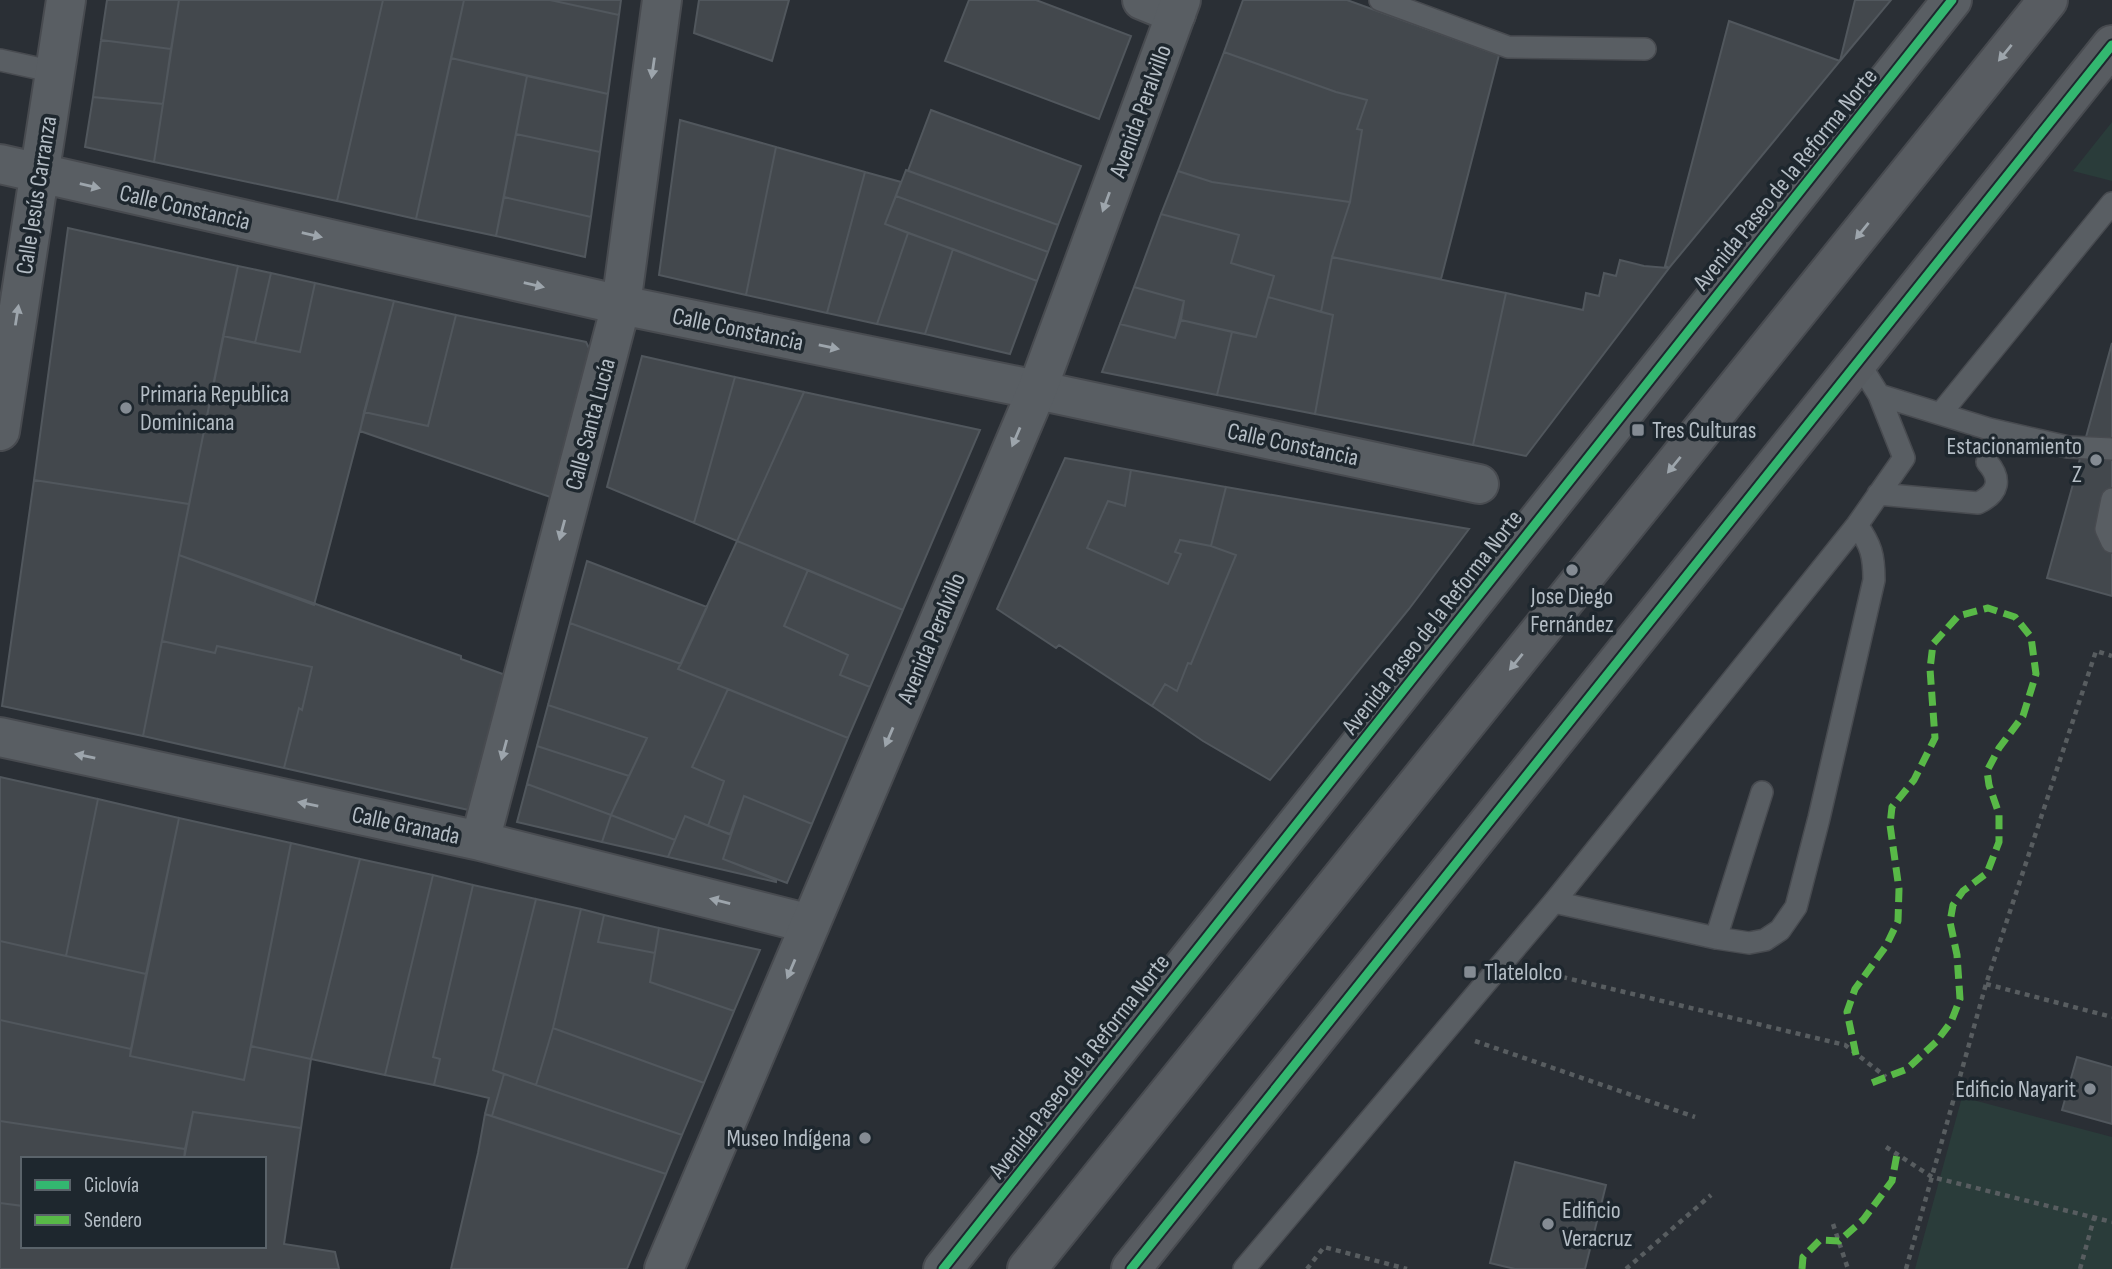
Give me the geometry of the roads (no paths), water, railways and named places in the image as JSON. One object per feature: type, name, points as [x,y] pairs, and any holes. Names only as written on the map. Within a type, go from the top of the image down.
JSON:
[{"type":"main road","points":[[1027,1269],[2048,0]]},
{"type":"main road","points":[[1131,1269],[2112,46]]},
{"type":"street","name":"Calle Jesús Carranza","points":[[0,431],[66,0]]},
{"type":"street","name":"Calle Santa Lucía","points":[[480,841],[621,305],[662,0]]},
{"type":"street","name":"Avenida Paseo de la Reforma Norte","points":[[943,1269],[1952,0]]},
{"type":"street","name":"Avenida Peralvillo","points":[[664,1269],[1037,390],[1166,5]]},
{"type":"street","name":"Calle Constancia","points":[[0,164],[621,305],[1479,484]]},
{"type":"street","name":"Calle Granada","points":[[0,737],[480,841],[810,924]]},
{"type":"lane","points":[[1380,0],[1508,47],[1645,49]]},
{"type":"lane","points":[[0,60],[55,72]]},
{"type":"lane","points":[[1941,413],[2112,202]]},
{"type":"lane","points":[[1244,1269],[1553,902],[1857,525],[1904,458],[1879,395],[1859,363]]},
{"type":"lane","points":[[1879,395],[1989,429],[2068,447],[2112,449]]},
{"type":"lane","points":[[1878,495],[1978,503],[1994,492],[1997,480],[1994,470],[1987,462]]},
{"type":"lane","points":[[2112,499],[2106,529],[2112,542]]},
{"type":"lane","points":[[1553,902],[1749,943],[1765,940],[1780,930],[1796,907],[1874,580],[1874,558],[1869,542],[1857,525]]},
{"type":"lane","points":[[1716,938],[1762,792]]},
{"type":"place","name":"Primaria Republica Dominicana","points":[[126,408]]},
{"type":"place","name":"Tres Culturas","points":[[1638,430]]},
{"type":"place","name":"Estacionamiento Z","points":[[2096,460]]},
{"type":"place","name":"Jose Diego Fernández","points":[[1572,570]]},
{"type":"place","name":"Tlatelolco","points":[[1470,972]]},
{"type":"place","name":"Edificio Nayarit","points":[[2090,1089]]},
{"type":"place","name":"Museo Indígena","points":[[865,1138]]},
{"type":"place","name":"Edificio Veracruz","points":[[1548,1224]]}]
